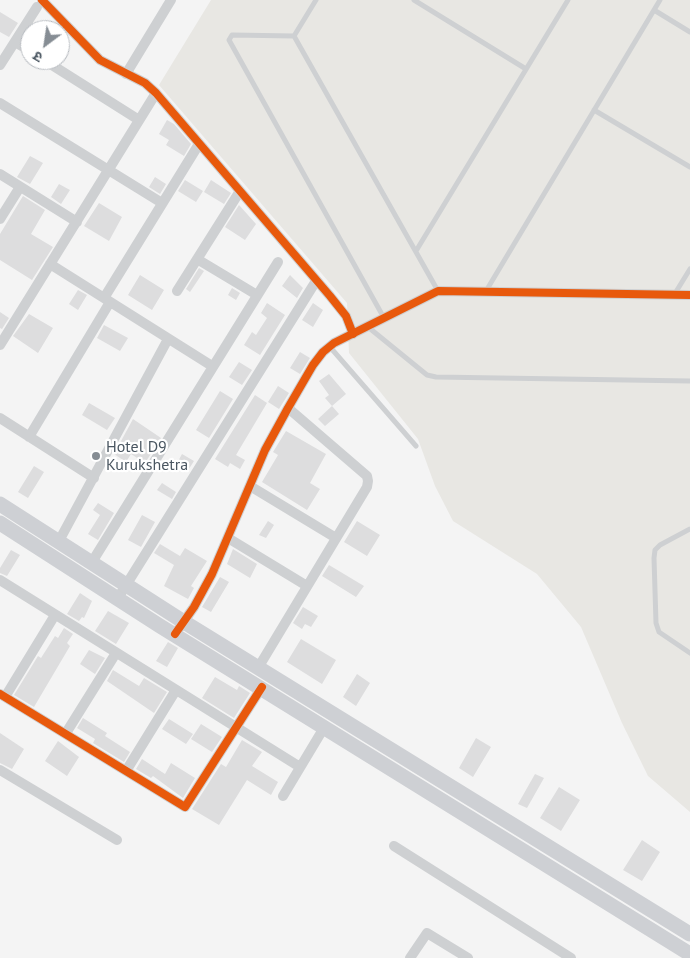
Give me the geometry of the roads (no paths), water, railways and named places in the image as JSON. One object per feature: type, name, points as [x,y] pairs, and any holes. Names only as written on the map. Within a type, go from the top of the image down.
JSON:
[{"type":"main road","points":[[0,504],[127,585],[179,628],[262,687],[690,954]]},
{"type":"main road","points":[[0,523],[118,598],[258,668],[330,710],[690,934]]},
{"type":"street","points":[[126,74],[171,0]]},
{"type":"street","points":[[0,65],[40,4],[100,60],[145,83],[156,93],[240,190],[346,316],[353,334]]},
{"type":"street","points":[[15,42],[20,45]]},
{"type":"street","points":[[60,70],[139,120]]},
{"type":"street","points":[[0,345],[156,93]]},
{"type":"street","points":[[0,103],[162,203]]},
{"type":"street","points":[[29,436],[162,203],[200,144]]},
{"type":"street","points":[[0,174],[77,222]]},
{"type":"street","points":[[0,219],[20,187]]},
{"type":"street","points":[[177,291],[240,190]]},
{"type":"street","points":[[197,259],[257,295]]},
{"type":"street","points":[[92,562],[278,262]]},
{"type":"street","points":[[50,264],[212,366]]},
{"type":"street","points":[[118,598],[316,281]]},
{"type":"street","points":[[179,628],[212,574],[250,486],[288,408],[313,365],[330,347],[438,291],[690,295]]},
{"type":"street","points":[[59,541],[168,338]]},
{"type":"street","points":[[258,668],[367,487],[367,476],[288,408]]},
{"type":"street","points":[[0,418],[94,478]]},
{"type":"street","points":[[250,486],[336,538]]},
{"type":"street","points":[[228,538],[307,586]]},
{"type":"street","points":[[2,585],[55,615],[300,767]]},
{"type":"street","points":[[55,615],[2,696],[185,807],[262,687]]},
{"type":"street","points":[[66,734],[116,653]]},
{"type":"street","points":[[126,771],[176,690]]},
{"type":"street","points":[[283,796],[325,726]]},
{"type":"street","points":[[0,770],[117,840]]},
{"type":"street","points":[[394,846],[571,958]]},
{"type":"street","points":[[410,958],[427,933],[468,958]]},
{"type":"lane","points":[[294,36],[316,0]]},
{"type":"lane","points":[[414,0],[526,69]]},
{"type":"lane","points":[[416,251],[568,0]]},
{"type":"lane","points":[[486,292],[660,0]]},
{"type":"lane","points":[[654,10],[690,32]]},
{"type":"lane","points":[[294,36],[232,35],[230,40],[384,318]]},
{"type":"lane","points":[[294,36],[438,291]]},
{"type":"lane","points":[[594,110],[690,167]]},
{"type":"lane","points":[[674,295],[690,268]]},
{"type":"lane","points":[[368,326],[427,375],[436,377],[690,381]]},
{"type":"lane","points":[[330,347],[416,446]]},
{"type":"lane","points":[[690,529],[660,545],[655,550],[654,558],[656,623],[659,632],[690,653]]},
{"type":"place","name":"Hotel D9 Kurukshetra","points":[[96,456]]}]
